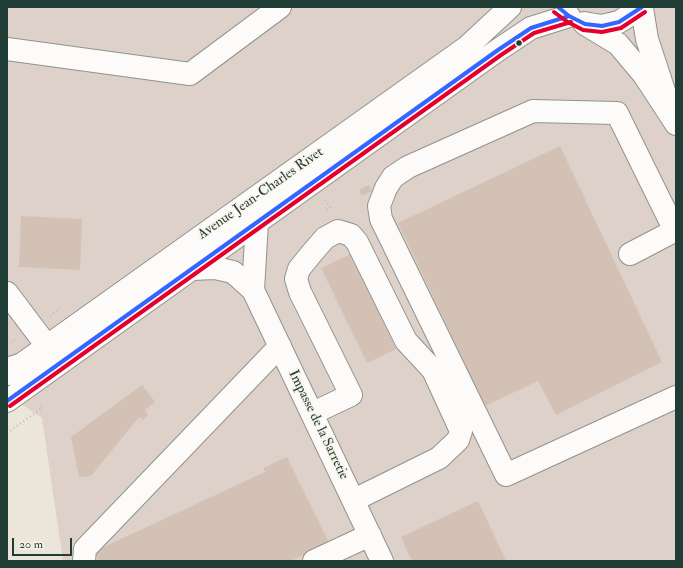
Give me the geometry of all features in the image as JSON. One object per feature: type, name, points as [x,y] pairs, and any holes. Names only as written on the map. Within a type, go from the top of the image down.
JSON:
[{"type":"main road","points":[[7,49],[190,74],[280,7]]},
{"type":"main road","name":"Avenue Jean-Charles Rivet","points":[[12,369],[47,346],[467,47],[510,7]]},
{"type":"main road","points":[[570,16],[602,26],[619,22],[642,7],[647,39],[674,121]]},
{"type":"main road","points":[[570,16],[618,44],[644,75],[674,121]]},
{"type":"main road","name":"Avenue Jean-Charles Rivet","points":[[7,401],[498,50],[531,28],[570,16]]},
{"type":"main road","points":[[630,254],[675,231],[617,113],[533,112],[408,167],[393,177],[386,188],[379,206],[382,219],[506,475],[676,397]]},
{"type":"main road","points":[[253,290],[257,222]]},
{"type":"main road","points":[[312,414],[350,395],[296,283],[299,269],[325,238],[338,231],[351,235],[361,249],[406,340],[433,370],[461,431],[458,440],[439,458],[354,500]]},
{"type":"main road","points":[[192,269],[215,268],[233,272],[253,290]]},
{"type":"main road","name":"Impasse de la Sarretie","points":[[253,290],[382,561]]},
{"type":"main road","points":[[7,293],[47,346]]},
{"type":"main road","points":[[84,561],[84,549],[280,346]]},
{"type":"main road","points":[[314,561],[370,535]]},
{"type":"path","points":[[7,428],[10,431],[41,409],[41,401]]},
{"type":"shaded area","points":[[7,7],[676,7],[676,561],[63,561],[42,418],[7,394]]},
{"type":"building","points":[[560,146],[662,362],[556,415],[538,381],[485,406],[398,223]]},
{"type":"building","points":[[369,185],[372,191],[362,196],[359,190]]},
{"type":"building","points":[[21,216],[82,219],[80,270],[19,267]]},
{"type":"building","points":[[351,254],[396,349],[367,363],[321,268]]},
{"type":"building","points":[[142,385],[155,402],[145,410],[148,415],[143,420],[139,417],[91,476],[79,477],[71,437]]},
{"type":"building","points":[[287,457],[329,543],[291,561],[99,561],[95,551],[265,472],[263,468]]},
{"type":"building","points":[[478,501],[506,561],[412,561],[401,537]]},
{"type":"transit line","points":[[558,7],[569,16],[585,24],[602,26],[619,22],[642,7]]},
{"type":"transit line","points":[[554,12],[566,21],[583,30],[602,32],[621,28],[645,12]]},
{"type":"transit line","points":[[7,401],[498,50],[531,28],[569,16]]},
{"type":"transit line","points":[[10,406],[501,55],[534,33],[571,22]]}]
